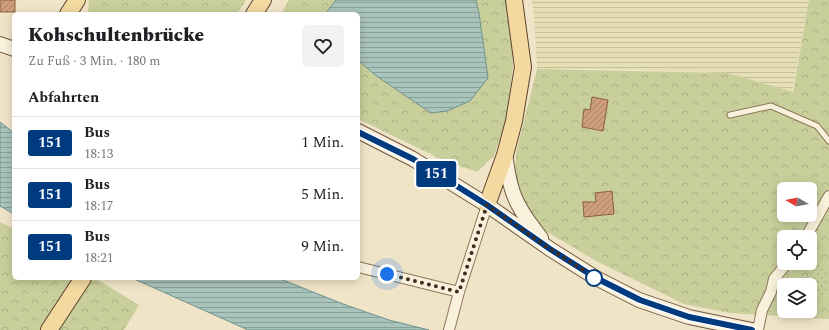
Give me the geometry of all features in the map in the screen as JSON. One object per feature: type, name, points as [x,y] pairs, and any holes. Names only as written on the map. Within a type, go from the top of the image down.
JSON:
[{"type":"main road","points":[[255,12],[263,0]]},
{"type":"main road","points":[[487,205],[505,155],[514,121],[523,67],[514,0]]},
{"type":"main road","points":[[0,44],[12,48]]},
{"type":"main road","points":[[360,133],[413,159],[487,205],[550,249],[596,278],[640,300],[689,317],[752,330]]},
{"type":"main road","points":[[505,155],[510,186],[517,202],[526,217],[550,249]]},
{"type":"main road","points":[[49,330],[82,280]]},
{"type":"street","points":[[810,230],[829,196]]},
{"type":"street","points":[[449,330],[459,292],[487,205]]},
{"type":"street","points":[[360,267],[459,292]]},
{"type":"street","points":[[758,330],[762,310],[771,292],[774,279],[781,270]]},
{"type":"lane","points":[[730,115],[771,106],[817,126],[829,141]]},
{"type":"shaded area","points":[[532,0],[809,0],[792,92],[728,73],[614,69],[537,69]]},
{"type":"green space","points":[[89,0],[246,0],[238,12],[88,12]]},
{"type":"green space","points":[[289,0],[336,0],[327,12],[282,12]]},
{"type":"green space","points":[[476,0],[507,0],[511,17],[513,63],[508,114],[494,156],[477,172],[445,161],[360,120],[360,62],[375,75],[431,113],[488,78]]},
{"type":"green space","points":[[809,0],[829,0],[829,268],[817,269],[817,230],[777,230],[777,270],[811,270],[808,278],[777,278],[777,316],[730,313],[684,304],[598,262],[537,226],[529,214],[516,182],[516,153],[537,69],[728,73],[793,92]]},
{"type":"green space","points":[[0,222],[12,228],[12,280],[98,280],[139,305],[124,330],[0,330]]},
{"type":"green space","points":[[829,268],[829,296],[817,294],[817,278],[808,278],[811,270]]},
{"type":"green space","points":[[817,294],[829,296],[829,319],[812,318],[817,318]]},
{"type":"water","points":[[336,0],[476,0],[488,78],[470,101],[447,111],[431,113],[375,75],[360,62],[360,12],[327,12]]},
{"type":"water","points":[[0,122],[12,131],[12,213],[0,206]]},
{"type":"water","points":[[136,280],[283,280],[343,304],[389,320],[429,330],[248,330]]},
{"type":"building","points":[[0,0],[15,0],[15,12],[0,12]]},
{"type":"building","points":[[592,97],[608,100],[603,131],[582,127],[584,109],[590,110]]},
{"type":"building","points":[[612,191],[614,214],[584,217],[583,202],[596,202],[595,193]]},
{"type":"bus line","name":"151","points":[[360,133],[425,166],[487,205],[550,249],[596,278],[640,300],[689,317],[752,330]]},
{"type":"route","points":[[387,274],[459,292],[487,205],[550,249],[596,278],[594,278]]}]
